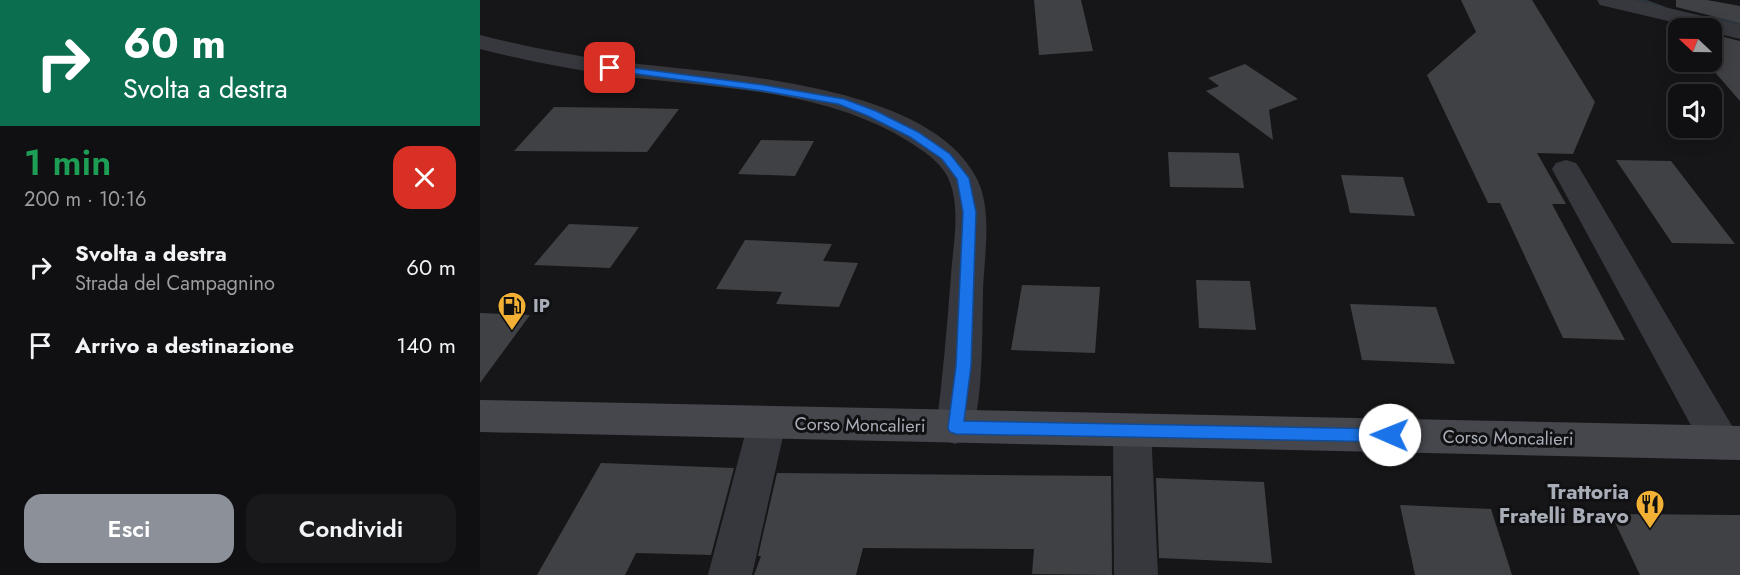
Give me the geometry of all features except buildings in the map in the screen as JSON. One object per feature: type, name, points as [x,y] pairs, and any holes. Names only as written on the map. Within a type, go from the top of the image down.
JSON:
[{"type":"main road","name":"Corso Moncalieri","points":[[480,416],[1731,443]]},
{"type":"street","points":[[1608,0],[1740,32]]},
{"type":"street","points":[[480,42],[588,65],[763,88],[840,101],[872,113],[914,135],[946,157],[963,178],[970,212],[963,366],[956,428]]},
{"type":"street","points":[[1566,169],[1731,443]]},
{"type":"street","points":[[730,575],[767,423]]},
{"type":"street","points":[[1132,430],[1136,575]]},
{"type":"waterway","points":[[1638,0],[1662,7]]},
{"type":"waterway","points":[[1722,21],[1740,25]]},
{"type":"place","name":"IP","points":[[512,332]]},
{"type":"place","name":"Trattoria Fratelli Bravo","points":[[1650,530]]},
{"type":"route","points":[[610,68],[763,88],[840,101],[872,113],[914,135],[946,157],[963,178],[970,212],[963,366],[956,428],[1390,435]]}]
